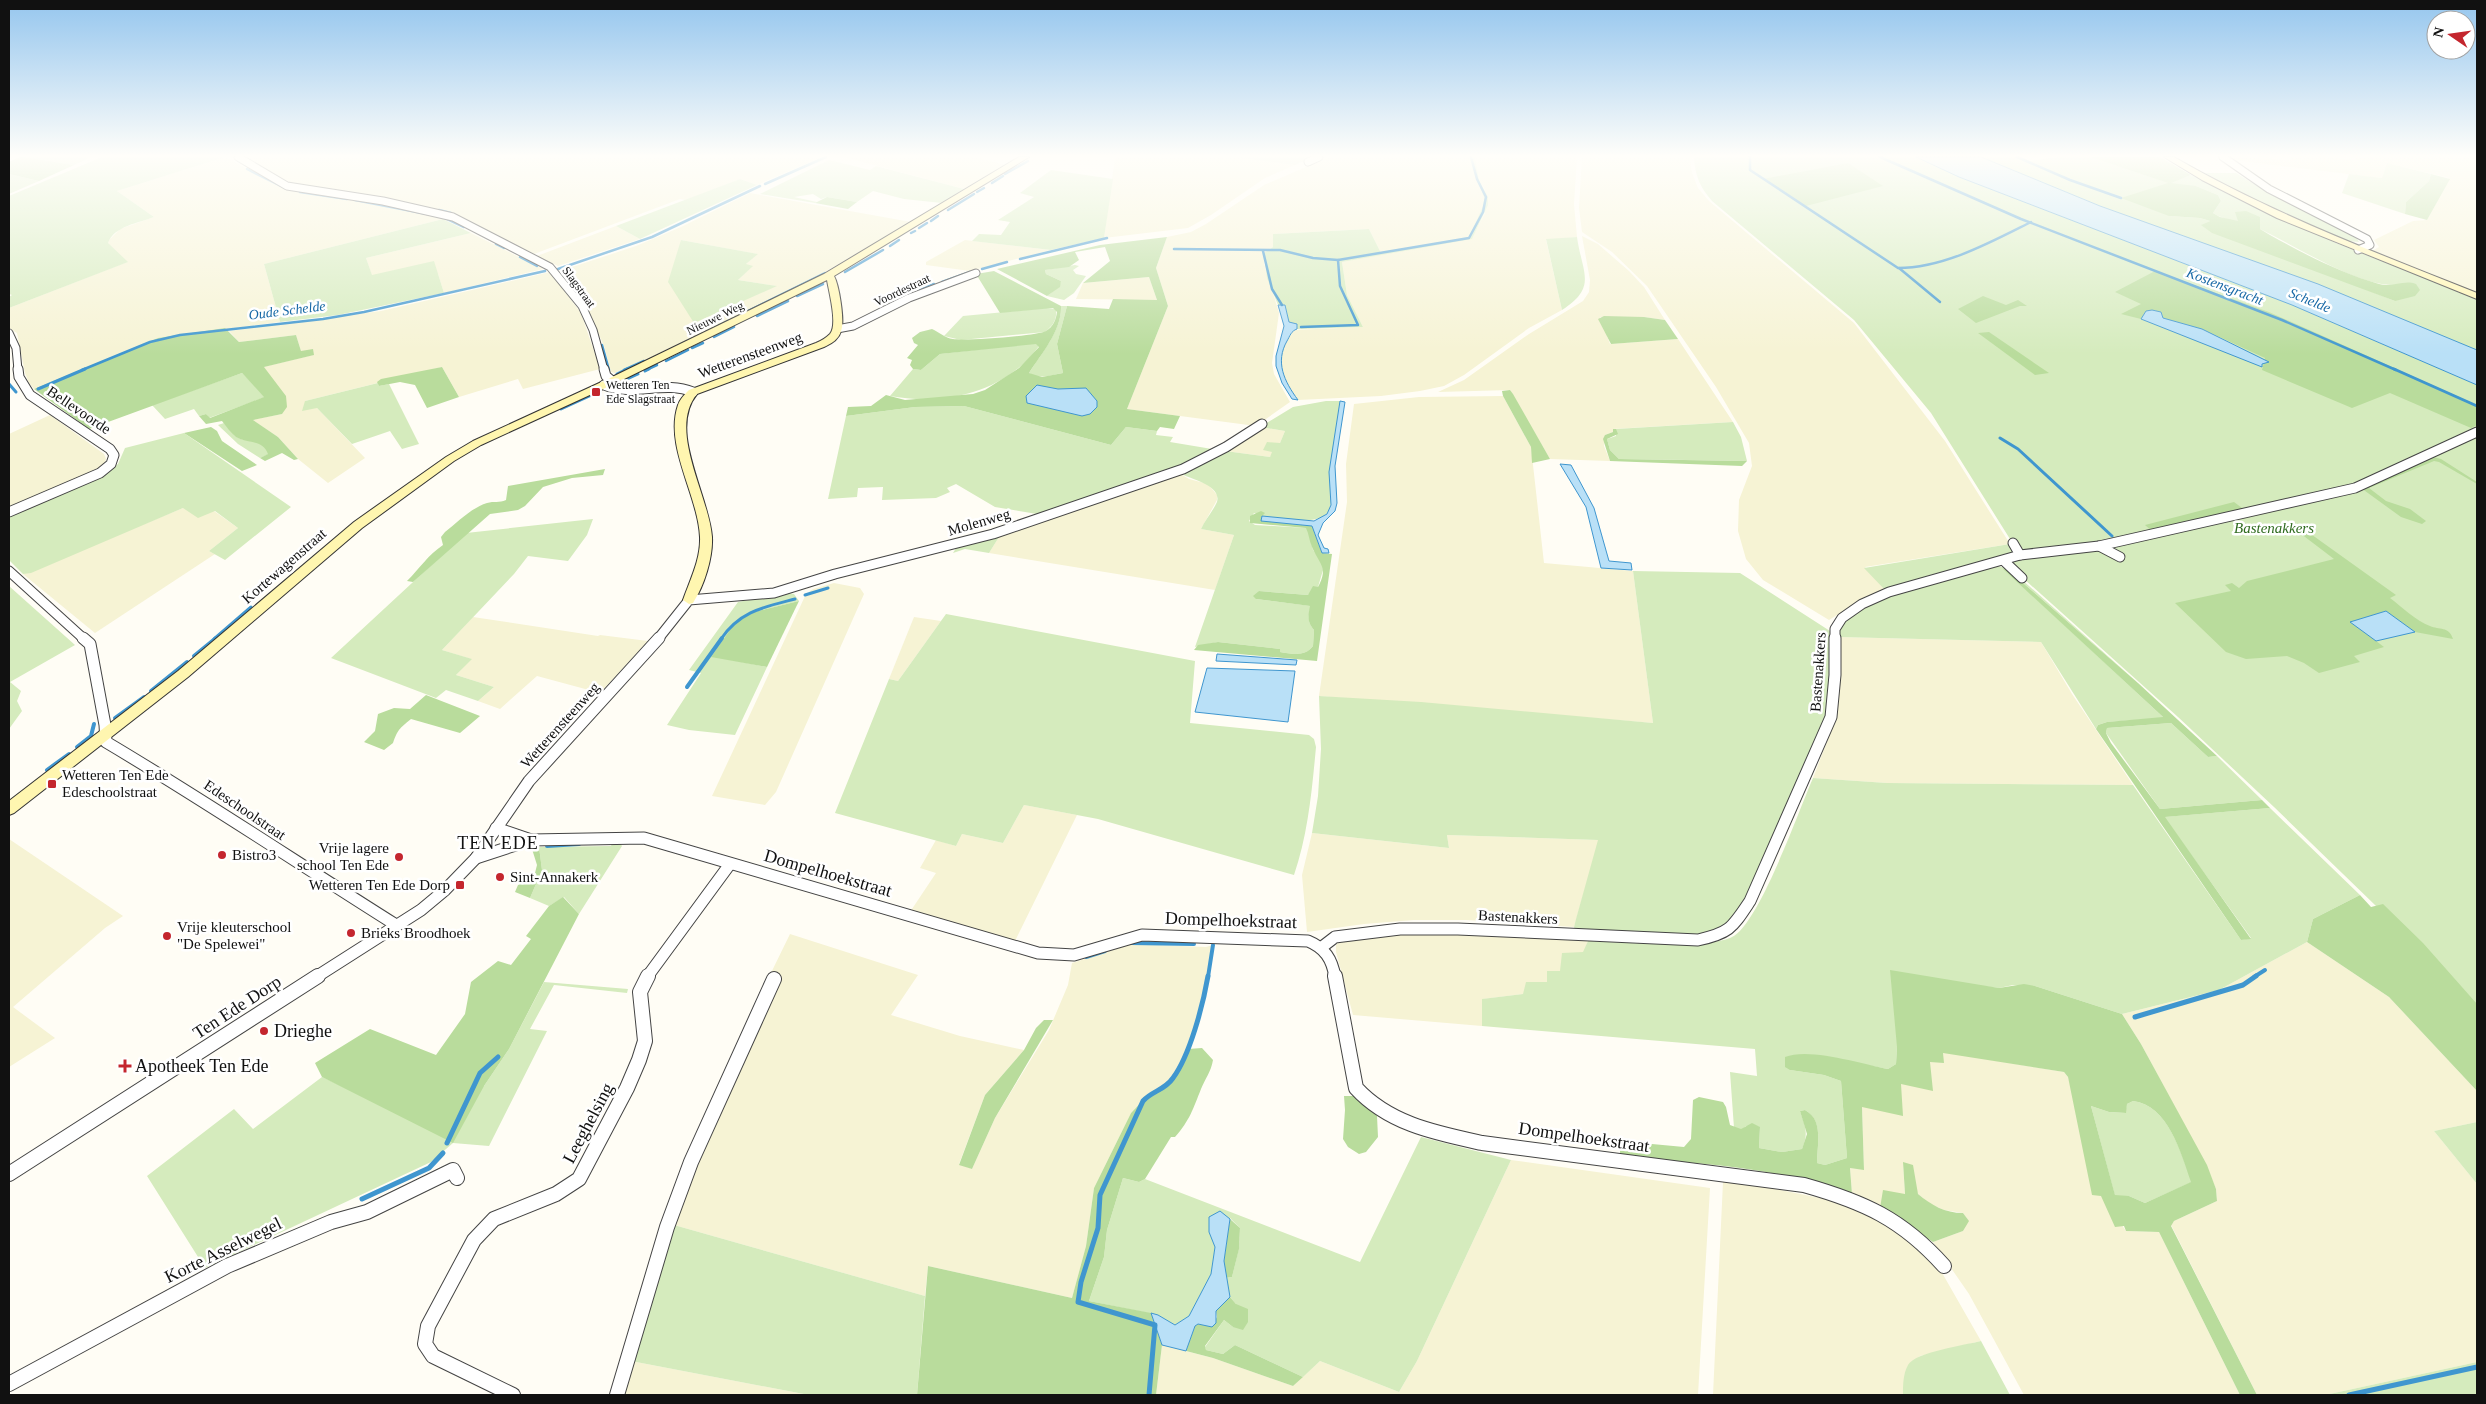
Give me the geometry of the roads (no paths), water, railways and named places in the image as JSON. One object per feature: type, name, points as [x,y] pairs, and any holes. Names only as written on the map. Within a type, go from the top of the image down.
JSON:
[{"type":"street","name":"Slagstraat","points":[[464,223],[550,267],[556,272],[582,306],[593,330],[608,383]]},
{"type":"street","points":[[838,329],[831,278],[827,276],[916,223]]},
{"type":"street","points":[[2297,223],[2358,250],[2477,296]]},
{"type":"street","points":[[2335,223],[2367,239],[2370,245],[2358,250]]},
{"type":"street","name":"Voordestraat","points":[[838,329],[853,326],[908,298],[976,273]]},
{"type":"street","name":"Nieuwe Weg","points":[[608,383],[827,276]]},
{"type":"street","name":"Wetterensteenweg","points":[[476,858],[529,781],[665,631],[689,600],[699,571],[706,537],[702,510],[679,428],[681,405],[694,392],[820,345],[832,337],[838,329]]},
{"type":"street","name":"Bellevoorde","points":[[9,333],[16,348],[19,377],[30,395],[110,449],[114,455],[111,464],[100,473],[9,512]]},
{"type":"street","points":[[608,383],[616,391],[681,388],[694,392]]},
{"type":"street","name":"Kortewagenstraat","points":[[9,809],[194,665],[347,534],[418,480],[477,443],[608,383]]},
{"type":"street","name":"Molenweg","points":[[689,600],[744,598],[774,593],[835,574],[992,534],[1183,469],[1226,447],[1262,424]]},
{"type":"street","name":"Bastenakkers","points":[[1322,947],[1335,937],[1400,929],[1458,929],[1698,940],[1721,935],[1734,925],[1750,901],[1831,717],[1835,675],[1835,630],[1842,618],[1862,604],[1889,592],[2020,555],[2099,546],[2355,488],[2477,432]]},
{"type":"street","points":[[2013,543],[2020,555]]},
{"type":"street","points":[[2099,546],[2120,557]]},
{"type":"street","points":[[2004,561],[2022,578]]},
{"type":"street","points":[[9,571],[90,644],[106,735]]},
{"type":"street","name":"Edeschoolstraat","points":[[106,735],[106,742],[204,800],[242,827],[396,925]]},
{"type":"street","name":"Dompelhoekstraat","points":[[496,828],[531,840]]},
{"type":"street","name":"Dompelhoekstraat","points":[[476,858],[531,840],[622,836],[644,838],[1016,948],[1043,953],[1075,955],[1119,939],[1142,935],[1308,941],[1322,947],[1333,966],[1356,1088],[1363,1099],[1388,1115],[1447,1135],[1482,1142],[1804,1185],[1845,1196],[1881,1213],[1917,1237],[1944,1266]]},
{"type":"street","name":"Ten Ede Dorp","points":[[9,1174],[421,910],[445,890],[476,858]]},
{"type":"street","name":"Leeghelsing","points":[[513,1395],[433,1356],[425,1344],[428,1326],[474,1240],[494,1220],[556,1194],[579,1179],[628,1088],[639,1060],[645,1041],[640,992],[644,982],[730,864]]},
{"type":"street","points":[[616,1395],[667,1227],[681,1190],[702,1138],[774,979]]},
{"type":"street","name":"Korte Asselwegel","points":[[9,1384],[227,1266],[331,1222],[367,1212],[453,1170],[457,1178]]},
{"type":"water","name":"Schelde","points":[[2077,223],[2146,223],[2318,284],[2477,350],[2477,385],[2292,305]]},
{"type":"water","points":[[1278,305],[1285,305],[1289,322],[1297,324],[1297,329],[1293,331],[1283,349],[1282,364],[1285,379],[1298,400],[1292,399],[1282,383],[1276,366],[1276,356],[1284,326]]},
{"type":"water","points":[[2146,311],[2161,312],[2163,318],[2202,329],[2269,362],[2262,364],[2262,367],[2141,319]]},
{"type":"water","points":[[1037,385],[1058,389],[1086,388],[1097,401],[1097,407],[1090,414],[1082,416],[1027,403],[1026,396]]},
{"type":"water","points":[[1340,401],[1345,402],[1335,466],[1337,503],[1335,511],[1323,523],[1318,535],[1324,548],[1328,549],[1329,553],[1322,553],[1312,526],[1261,521],[1262,516],[1314,521],[1327,514],[1331,505],[1329,472]]},
{"type":"water","points":[[1560,464],[1571,465],[1594,508],[1609,561],[1631,563],[1632,570],[1601,568],[1586,507]]},
{"type":"water","points":[[2386,611],[2415,632],[2376,641],[2350,622]]},
{"type":"water","points":[[1217,654],[1297,660],[1296,665],[1216,661]]},
{"type":"water","points":[[1207,668],[1295,671],[1288,722],[1195,712]]},
{"type":"water","points":[[1220,1211],[1230,1219],[1224,1261],[1230,1297],[1216,1311],[1216,1323],[1212,1327],[1198,1324],[1195,1326],[1186,1351],[1162,1345],[1151,1313],[1175,1325],[1189,1316],[1211,1274],[1215,1247],[1209,1232],[1209,1217]]},
{"type":"waterway","points":[[455,223],[464,227]]},
{"type":"waterway","name":"Oude Schelde","points":[[558,269],[652,237],[683,223]]},
{"type":"waterway","points":[[919,228],[927,223]]},
{"type":"waterway","points":[[1338,260],[1469,238],[1477,223]]},
{"type":"waterway","points":[[1829,223],[1898,268],[1933,264],[1950,259],[2030,223]]},
{"type":"waterway","name":"Kostensgracht","points":[[2030,223],[2282,320],[2396,370]]},
{"type":"waterway","points":[[911,233],[915,231]]},
{"type":"waterway","points":[[1020,259],[1107,238]]},
{"type":"waterway","points":[[890,246],[899,240]]},
{"type":"waterway","points":[[496,244],[504,248]]},
{"type":"waterway","points":[[1174,249],[1280,250],[1313,258],[1338,260]]},
{"type":"waterway","points":[[845,272],[883,250]]},
{"type":"waterway","points":[[1263,251],[1272,289],[1282,305]]},
{"type":"waterway","points":[[520,257],[537,266]]},
{"type":"waterway","points":[[1301,327],[1358,325],[1340,286],[1338,260]]},
{"type":"waterway","points":[[982,269],[1007,262]]},
{"type":"waterway","points":[[1899,268],[1940,302]]},
{"type":"waterway","name":"Oude Schelde","points":[[82,370],[150,342],[180,335],[323,319],[364,312],[545,271]]},
{"type":"waterway","points":[[942,282],[970,272]]},
{"type":"waterway","points":[[748,311],[825,273]]},
{"type":"waterway","points":[[797,296],[823,284]]},
{"type":"waterway","points":[[920,290],[934,284]]},
{"type":"waterway","points":[[757,316],[788,301]]},
{"type":"waterway","points":[[718,326],[728,321]]},
{"type":"waterway","points":[[714,337],[734,327]]},
{"type":"waterway","points":[[692,348],[703,343]]},
{"type":"waterway","points":[[602,345],[609,370]]},
{"type":"waterway","points":[[666,361],[688,350]]},
{"type":"waterway","points":[[624,370],[644,361]]},
{"type":"waterway","points":[[646,370],[657,365]]},
{"type":"waterway","name":"Oude Schelde","points":[[38,389],[85,369]]},
{"type":"waterway","points":[[617,374],[627,369]]},
{"type":"waterway","points":[[645,371],[649,369]]},
{"type":"waterway","name":"Kostensgracht","points":[[2394,369],[2477,406]]},
{"type":"waterway","points":[[614,385],[638,374]]},
{"type":"waterway","name":"Oude Schelde","points":[[9,384],[16,392]]},
{"type":"waterway","points":[[561,409],[596,393]]},
{"type":"waterway","points":[[2000,438],[2018,449],[2112,536]]},
{"type":"waterway","points":[[805,595],[828,588]]},
{"type":"waterway","points":[[721,639],[736,622],[745,616],[763,608],[795,599]]},
{"type":"waterway","points":[[214,639],[251,607]]},
{"type":"waterway","points":[[194,656],[216,638]]},
{"type":"waterway","points":[[687,687],[722,638]]},
{"type":"waterway","points":[[151,691],[187,662]]},
{"type":"waterway","points":[[115,718],[144,697]]},
{"type":"waterway","points":[[77,747],[91,736],[94,724]]},
{"type":"waterway","points":[[47,770],[69,754]]},
{"type":"waterway","points":[[547,846],[579,844]]},
{"type":"waterway","points":[[1131,943],[1194,944]]},
{"type":"waterway","points":[[1208,977],[1213,945]]},
{"type":"waterway","points":[[1086,957],[1105,951]]},
{"type":"waterway","points":[[2254,977],[2265,970]]},
{"type":"waterway","points":[[1149,1395],[1155,1325],[1078,1302],[1081,1282],[1098,1228],[1100,1195],[1143,1101],[1170,1082],[1185,1056],[1195,1029],[1208,976]]},
{"type":"waterway","points":[[2135,1017],[2243,985],[2256,976]]},
{"type":"waterway","points":[[447,1143],[480,1073],[498,1057]]},
{"type":"waterway","points":[[362,1199],[429,1168],[443,1153]]},
{"type":"waterway","points":[[2349,1395],[2477,1367]]},
{"type":"place","name":"Wetteren Ten Ede Slagstraat","points":[[596,392]]},
{"type":"place","name":"Wetteren Ten Ede Edeschoolstraat","points":[[52,784]]},
{"type":"place","name":"Bistro3","points":[[222,855]]},
{"type":"place","name":"Vrije lagere school Ten Ede","points":[[399,857]]},
{"type":"place","name":"Sint-Annakerk","points":[[500,877]]},
{"type":"place","name":"Wetteren Ten Ede Dorp","points":[[460,885]]},
{"type":"place","name":"Brieks Broodhoek","points":[[351,933]]},
{"type":"place","name":"Vrije kleuterschool \"De Spelewei\"","points":[[167,936]]},
{"type":"place","name":"Drieghe","points":[[264,1031]]},
{"type":"place","name":"Apotheek Ten Ede","points":[[125,1066]]},
{"type":"district","name":"TEN EDE","points":[[498,843]]}]
